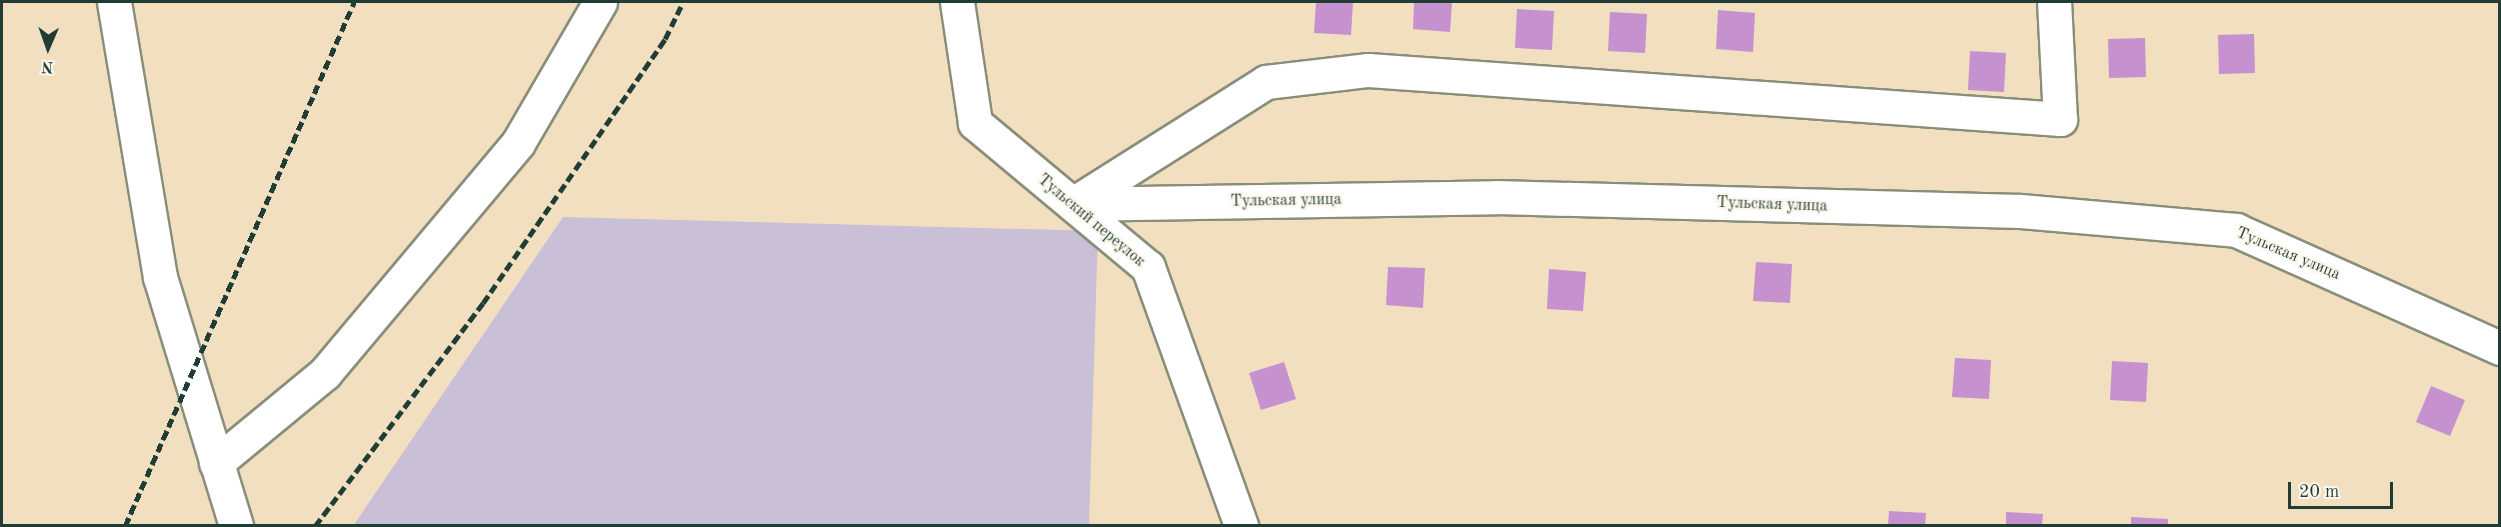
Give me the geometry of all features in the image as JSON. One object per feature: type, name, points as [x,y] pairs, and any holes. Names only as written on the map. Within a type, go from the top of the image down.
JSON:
[{"type":"street","points":[[114,2],[160,277],[236,525]]},
{"type":"street","points":[[216,463],[325,373],[519,143],[600,2]]},
{"type":"street","name":"Тульский переулок","points":[[957,2],[975,123],[1148,267],[1241,525]]},
{"type":"street","points":[[1072,204],[1266,82],[1368,70],[2060,119],[2054,2]]},
{"type":"street","name":"Тульская улица","points":[[1072,204],[1497,197],[2020,212],[2236,230],[2499,348]]},
{"type":"shaded area","points":[[563,217],[1098,231],[1089,525],[353,526]]},
{"type":"building","points":[[1316,2],[1353,2],[1351,35],[1314,33]]},
{"type":"building","points":[[1414,2],[1452,2],[1450,32],[1413,29]]},
{"type":"building","points":[[1517,9],[1554,11],[1552,50],[1515,48]]},
{"type":"building","points":[[1718,10],[1755,13],[1753,52],[1716,49]]},
{"type":"building","points":[[1610,12],[1647,14],[1645,53],[1608,51]]},
{"type":"building","points":[[2254,34],[2255,73],[2219,74],[2218,35]]},
{"type":"building","points":[[2145,38],[2146,77],[2109,78],[2108,39]]},
{"type":"building","points":[[1970,51],[2006,53],[2004,92],[1968,90]]},
{"type":"building","points":[[1756,262],[1792,264],[1790,303],[1753,301]]},
{"type":"building","points":[[1388,267],[1425,268],[1423,308],[1386,305]]},
{"type":"building","points":[[1549,269],[1586,272],[1583,311],[1547,309]]},
{"type":"building","points":[[1955,358],[1991,360],[1989,399],[1952,397]]},
{"type":"building","points":[[2112,361],[2148,363],[2146,402],[2110,400]]},
{"type":"building","points":[[1284,362],[1296,399],[1261,410],[1249,373]]},
{"type":"building","points":[[2431,386],[2465,400],[2450,436],[2416,422]]},
{"type":"building","points":[[1889,511],[1926,513],[1925,526],[1888,526]]},
{"type":"building","points":[[2006,512],[2043,514],[2042,526],[2006,526]]},
{"type":"building","points":[[2131,517],[2168,519],[2168,526],[2131,526]]},
{"type":"railway","points":[[125,526],[354,2]]},
{"type":"railway","points":[[315,526],[483,303],[665,39],[683,2]]}]
